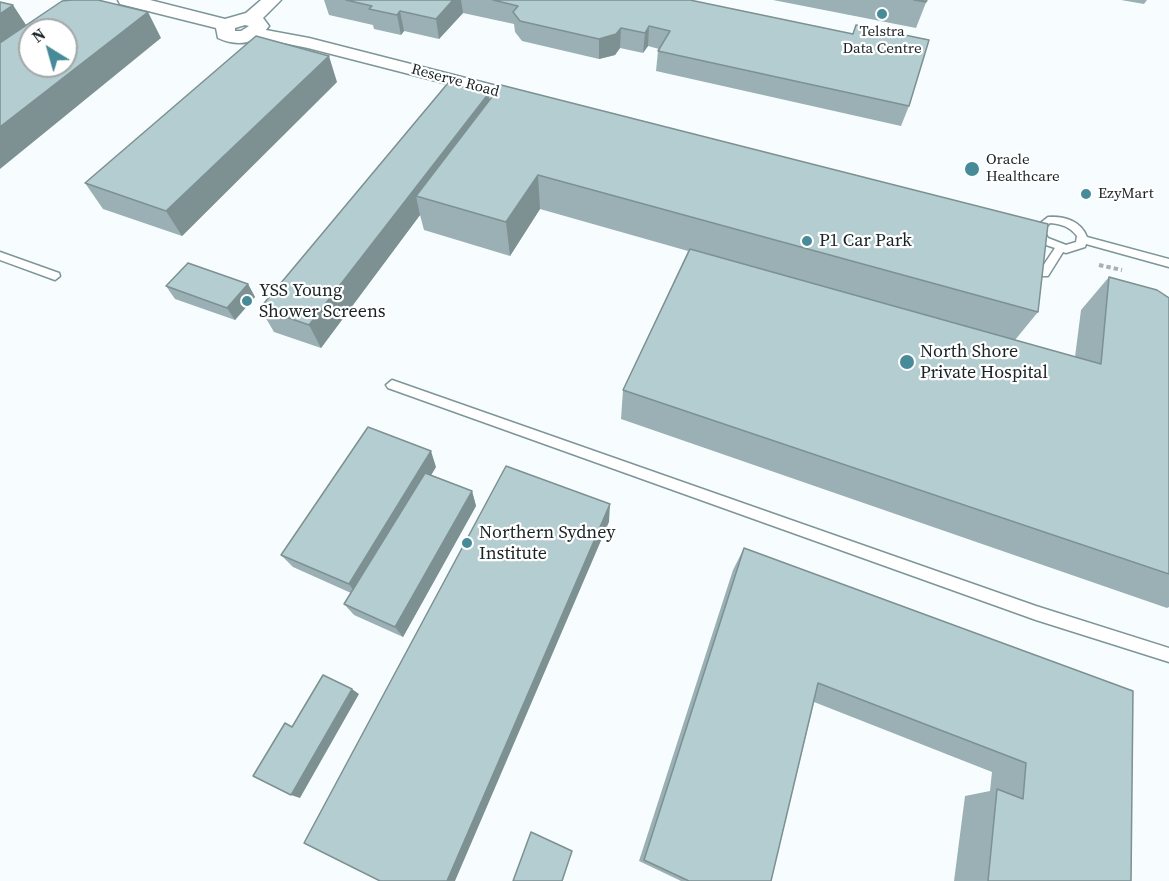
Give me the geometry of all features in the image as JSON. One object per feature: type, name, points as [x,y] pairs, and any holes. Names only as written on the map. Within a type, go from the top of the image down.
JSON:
[{"type":"street","points":[[128,0],[226,25],[223,32],[233,38],[253,26],[272,0]]},
{"type":"street","name":"Reserve Road","points":[[253,26],[320,46],[546,104]]},
{"type":"lane","points":[[1038,229],[1048,220],[1062,220],[1075,227],[1083,240],[1169,263]]},
{"type":"lane","points":[[1026,226],[1038,229],[1044,240],[1060,248],[1072,249],[1083,240]]},
{"type":"lane","points":[[1022,273],[1044,273],[1060,248]]},
{"type":"lane","points":[[0,256],[55,276]]},
{"type":"lane","points":[[393,385],[1024,609],[1169,655]]},
{"type":"building","points":[[72,0],[98,0],[148,12],[78,66],[78,18],[37,18],[62,1]]},
{"type":"building","points":[[346,0],[453,0],[436,19],[400,11],[397,15],[369,9],[372,6]]},
{"type":"building","points":[[493,0],[690,0],[853,34],[856,25],[929,40],[909,106],[658,51],[670,31],[649,26],[645,33],[621,28],[616,34],[599,39],[520,21],[513,12],[518,6]]},
{"type":"building","points":[[0,2],[13,5],[0,14]]},
{"type":"building","points":[[18,31],[18,78],[63,78],[0,127],[0,43]]},
{"type":"building","points":[[256,36],[329,56],[166,211],[85,183]]},
{"type":"building","points":[[448,83],[489,93],[309,325],[260,308]]},
{"type":"building","points":[[501,85],[1048,224],[1038,312],[538,175],[506,222],[416,196]]},
{"type":"building","points":[[690,249],[1101,364],[1109,277],[1157,290],[1169,298],[1169,574],[623,390]]},
{"type":"building","points":[[188,263],[248,284],[227,308],[166,286]]},
{"type":"building","points":[[368,427],[431,451],[349,584],[281,555]]},
{"type":"building","points":[[506,466],[610,504],[447,881],[380,881],[304,843]]},
{"type":"building","points":[[425,473],[472,491],[395,627],[344,604]]},
{"type":"building","points":[[744,548],[1133,691],[1131,881],[988,881],[997,789],[1023,799],[1026,763],[818,683],[771,881],[689,881],[644,860]]},
{"type":"building","points":[[323,675],[352,689],[291,795],[253,776],[285,723],[292,727]]},
{"type":"building","points":[[531,832],[572,851],[562,881],[513,881]]},
{"type":"place","name":"Telstra Data Centre","points":[[882,14]]},
{"type":"place","name":"Oracle Healthcare","points":[[972,169]]},
{"type":"place","name":"EzyMart","points":[[1086,194]]},
{"type":"place","name":"P1 Car Park","points":[[807,241]]},
{"type":"place","name":"YSS Young Shower Screens","points":[[247,301]]},
{"type":"place","name":"North Shore Private Hospital","points":[[907,362]]},
{"type":"place","name":"Northern Sydney Institute","points":[[467,543]]}]
